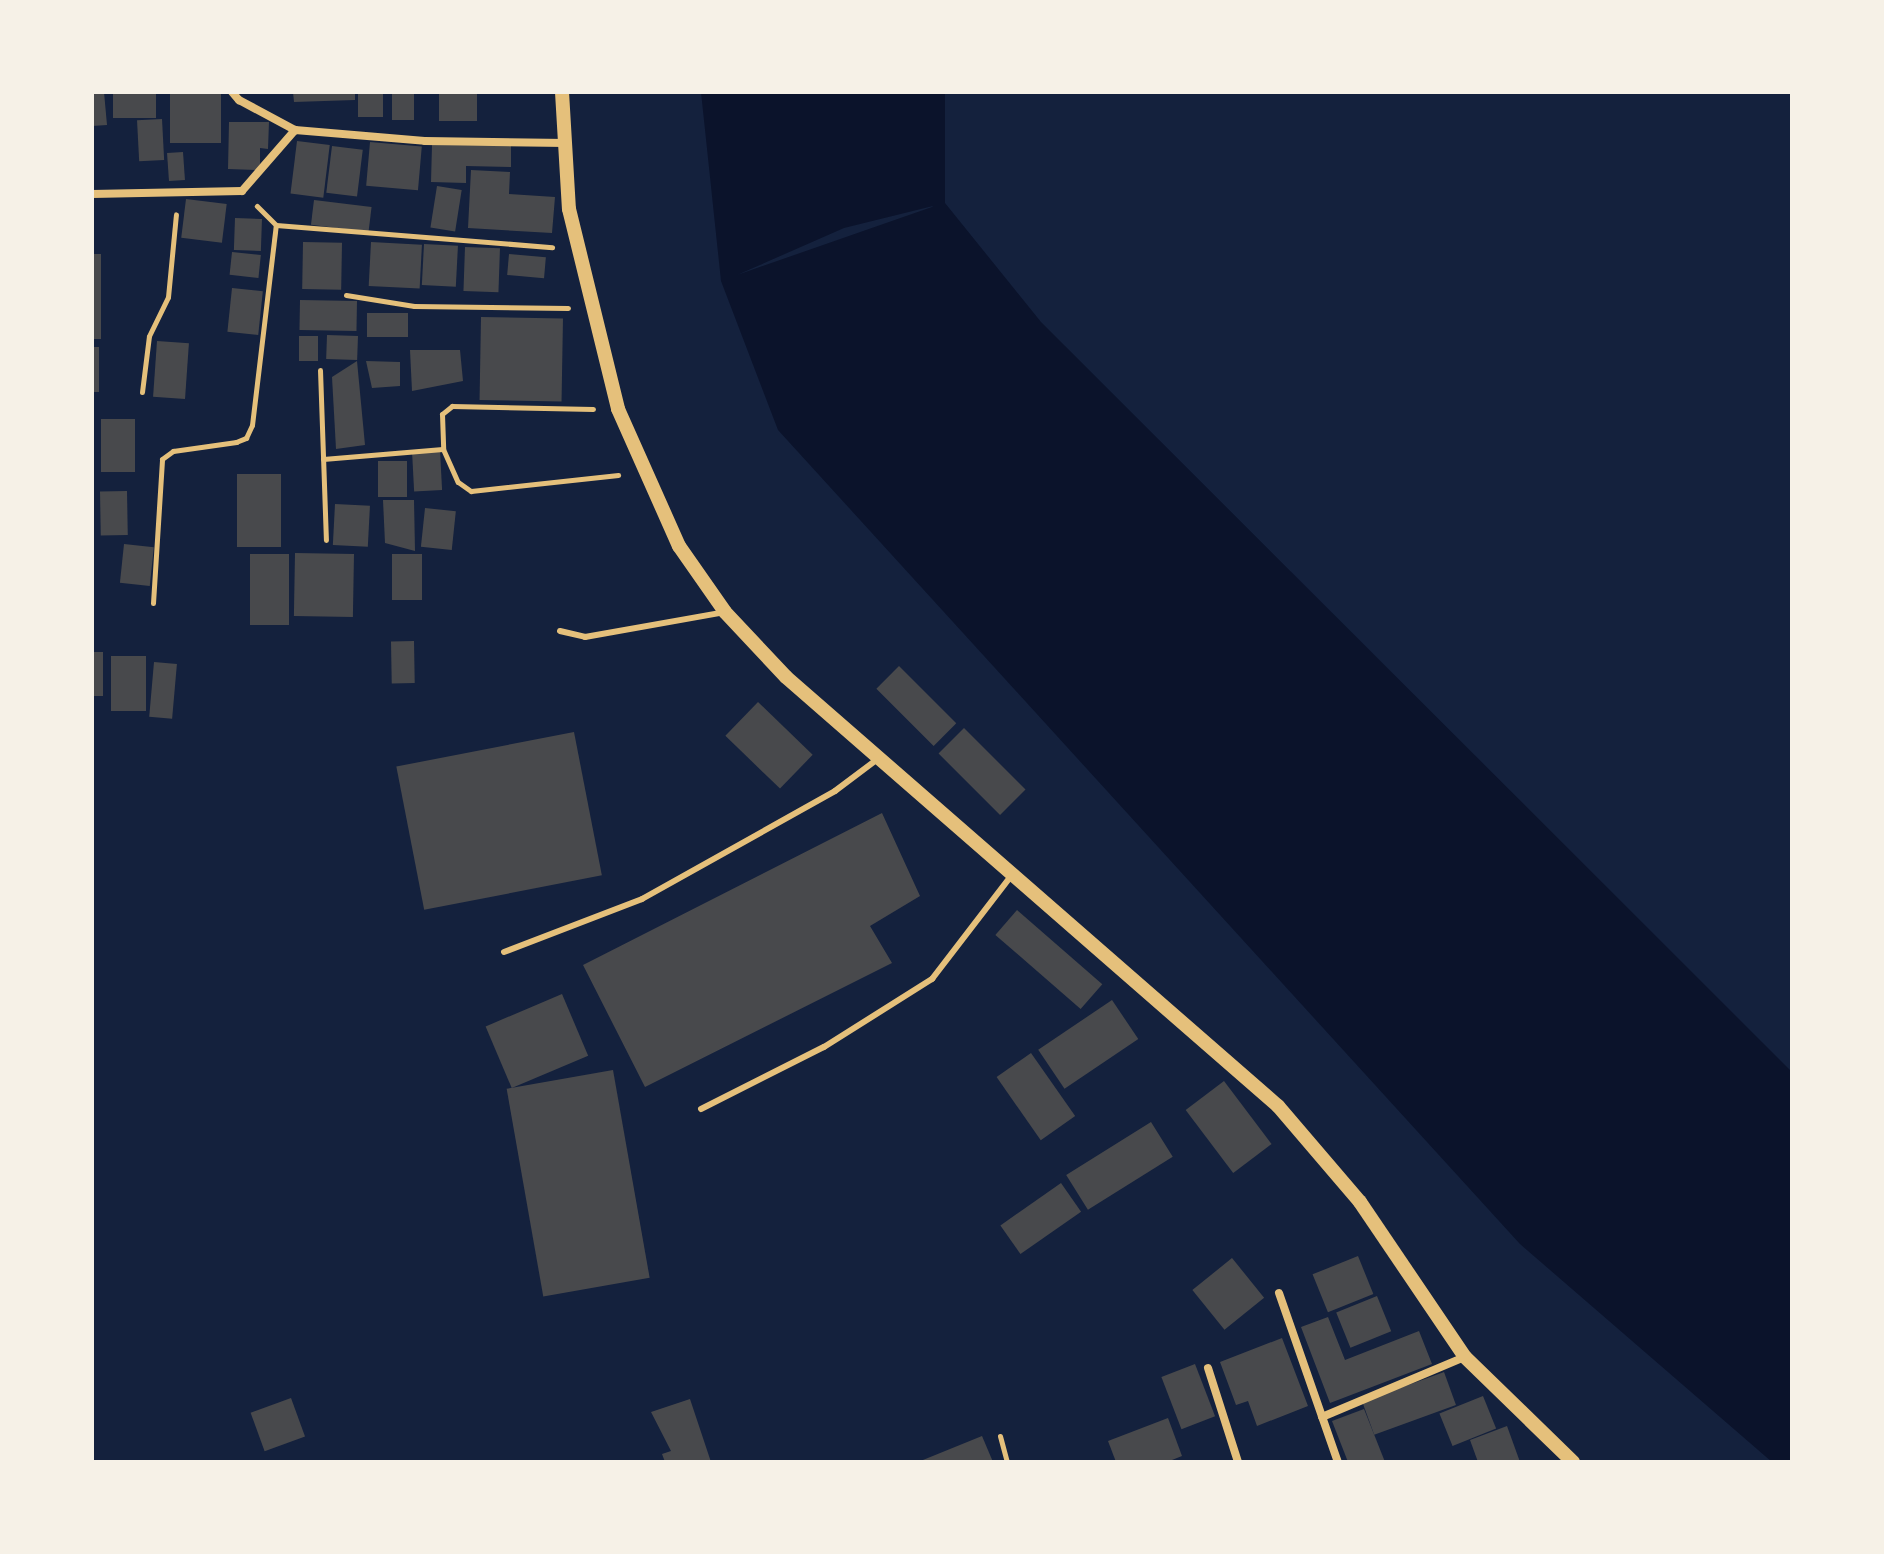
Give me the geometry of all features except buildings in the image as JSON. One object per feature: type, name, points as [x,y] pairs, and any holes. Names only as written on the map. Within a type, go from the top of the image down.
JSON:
[{"type":"street","points":[[232,92],[295,130],[425,141],[566,143]]},
{"type":"street","points":[[562,92],[577,249],[589,309],[618,409],[642,472],[679,546],[725,612],[786,677],[882,756],[1278,1106],[1360,1202],[1465,1357],[1573,1462]]},
{"type":"street","points":[[92,194],[242,191],[295,130]]},
{"type":"street","points":[[1279,1293],[1338,1462]]},
{"type":"street","points":[[1322,1417],[1465,1357]]},
{"type":"street","points":[[1208,1368],[1238,1462]]},
{"type":"lane","points":[[560,631],[585,637],[725,612]]},
{"type":"lane","points":[[504,952],[642,899],[835,791],[882,756]]},
{"type":"lane","points":[[701,1109],[824,1047],[932,979],[1013,874]]},
{"type":"path","points":[[242,191],[276,225],[577,249]]},
{"type":"path","points":[[142,392],[149,336],[168,297],[177,193]]},
{"type":"path","points":[[153,603],[162,459],[173,451],[236,442],[246,438],[252,425],[276,225]]},
{"type":"path","points":[[346,295],[414,306],[589,309]]},
{"type":"path","points":[[320,370],[326,540]]},
{"type":"path","points":[[618,409],[452,406],[442,414],[443,449],[458,482],[471,491],[642,472]]},
{"type":"path","points":[[323,459],[443,449]]},
{"type":"path","points":[[1000,1436],[1007,1462]]},
{"type":"water","points":[[701,92],[945,92],[945,203],[1041,322],[1792,1072],[1792,1462],[1772,1462],[1520,1244],[778,430],[721,281]],"holes":[[[932,207],[737,275],[844,228]]]}]
